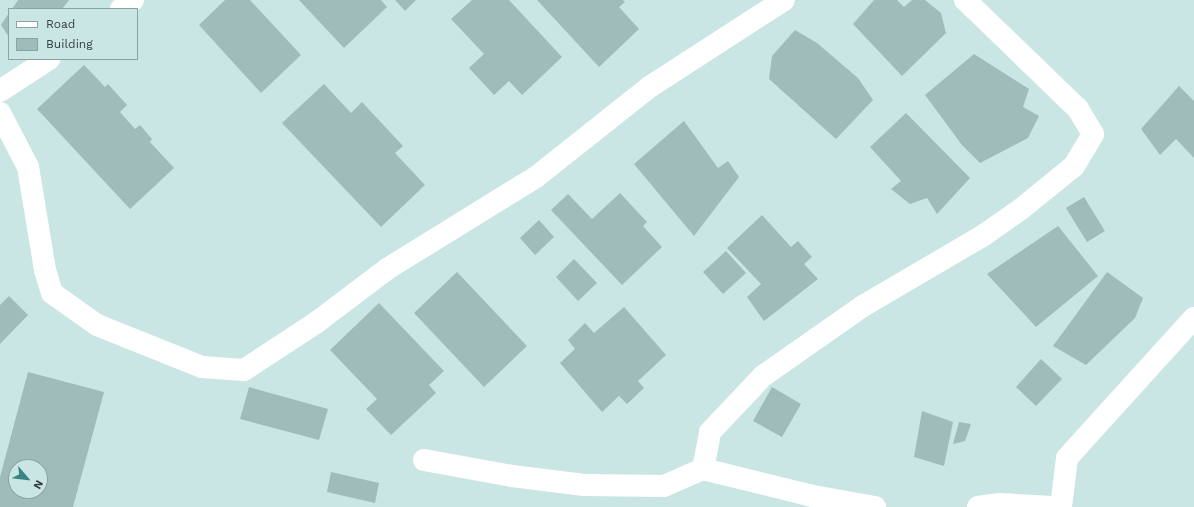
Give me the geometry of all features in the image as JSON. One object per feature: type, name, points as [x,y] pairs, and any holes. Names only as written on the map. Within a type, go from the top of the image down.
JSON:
[{"type":"street","points":[[122,8],[134,0]]},
{"type":"street","points":[[0,113],[28,167],[44,270],[52,293],[97,325],[202,367],[244,370],[317,322],[387,269],[536,177],[651,86],[784,0]]},
{"type":"street","points":[[703,469],[710,432],[763,376],[863,306],[984,235],[1021,209],[1074,166],[1093,134],[1078,109],[965,0]]},
{"type":"street","points":[[0,91],[48,60]]},
{"type":"street","points":[[1061,507],[1068,458],[1194,318]]},
{"type":"street","points":[[424,460],[584,485],[664,486],[703,469],[813,496],[875,507]]},
{"type":"street","points":[[978,507],[1000,504],[1052,507]]},
{"type":"building","points":[[18,0],[69,0],[63,8],[13,8]]},
{"type":"building","points":[[225,0],[250,0],[301,55],[261,93],[199,25]]},
{"type":"building","points":[[299,0],[381,0],[387,7],[344,48]]},
{"type":"building","points":[[395,0],[416,0],[405,11]]},
{"type":"building","points":[[472,0],[509,0],[562,57],[522,95],[509,81],[494,95],[469,68],[484,54],[451,19]]},
{"type":"building","points":[[537,0],[623,0],[625,2],[619,7],[639,29],[599,67]]},
{"type":"building","points":[[874,0],[897,0],[904,7],[912,0],[925,0],[941,13],[946,33],[902,76],[853,24]]},
{"type":"building","points":[[8,14],[8,36],[1,25]]},
{"type":"building","points":[[795,30],[817,43],[858,78],[873,100],[836,139],[769,79],[772,56]]},
{"type":"building","points":[[974,54],[1029,89],[1023,107],[1039,116],[1028,138],[980,163],[962,145],[925,95]]},
{"type":"building","points":[[84,65],[105,87],[108,84],[127,105],[120,112],[135,129],[140,125],[152,139],[150,142],[174,168],[130,209],[37,109]]},
{"type":"building","points":[[324,84],[351,113],[362,102],[403,146],[395,153],[425,185],[381,227],[282,123]]},
{"type":"building","points":[[1179,86],[1194,101],[1194,158],[1176,139],[1160,155],[1141,129]]},
{"type":"building","points":[[906,113],[970,178],[937,214],[927,198],[910,204],[891,189],[901,181],[870,147]]},
{"type":"building","points":[[684,121],[718,168],[728,161],[739,177],[694,236],[634,164]]},
{"type":"building","points":[[620,193],[647,222],[643,226],[662,247],[622,285],[551,210],[568,194],[592,219]]},
{"type":"building","points":[[1084,197],[1105,231],[1087,242],[1066,208]]},
{"type":"building","points":[[762,215],[791,247],[798,241],[812,257],[804,264],[818,279],[764,321],[747,297],[761,284],[727,248]]},
{"type":"building","points":[[539,220],[554,237],[535,255],[520,238]]},
{"type":"building","points":[[1058,226],[1098,276],[1036,327],[987,274]]},
{"type":"building","points":[[726,251],[746,273],[723,294],[703,272]]},
{"type":"building","points":[[574,259],[597,283],[578,301],[556,277]]},
{"type":"building","points":[[457,272],[527,346],[484,387],[414,313]]},
{"type":"building","points":[[1107,272],[1143,298],[1135,318],[1086,365],[1053,346]]},
{"type":"building","points":[[9,296],[28,315],[0,344],[0,305]]},
{"type":"building","points":[[379,303],[444,371],[429,385],[436,393],[391,435],[366,409],[377,399],[330,350]]},
{"type":"building","points":[[624,307],[666,355],[638,381],[644,388],[627,404],[619,396],[602,412],[560,363],[575,349],[568,340],[585,323],[594,333]]},
{"type":"building","points":[[1041,359],[1062,379],[1036,406],[1016,387]]},
{"type":"building","points":[[28,372],[104,392],[73,507],[0,507],[0,477]]},
{"type":"building","points":[[249,387],[328,409],[319,440],[240,419]]},
{"type":"building","points":[[772,387],[801,404],[782,437],[753,421]]},
{"type":"building","points":[[922,411],[953,422],[944,466],[914,457]]},
{"type":"building","points":[[959,422],[971,424],[965,441],[953,444]]},
{"type":"building","points":[[331,472],[379,483],[375,503],[327,492]]}]
